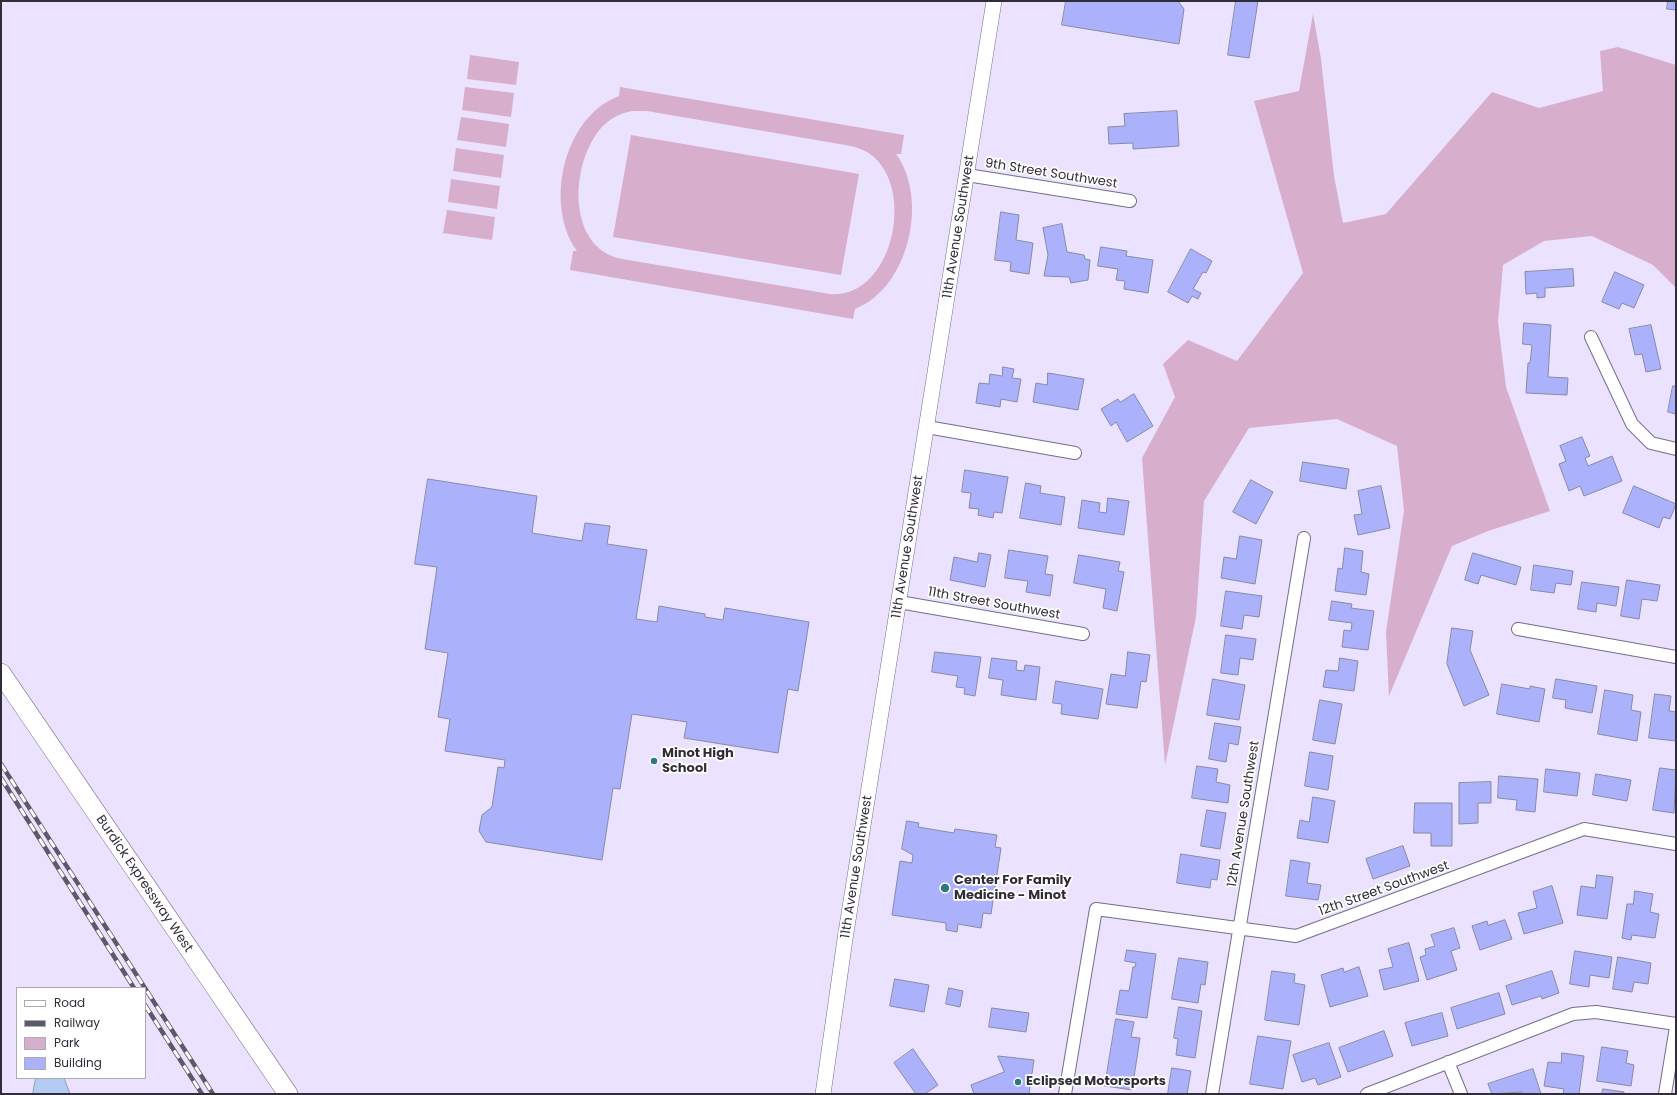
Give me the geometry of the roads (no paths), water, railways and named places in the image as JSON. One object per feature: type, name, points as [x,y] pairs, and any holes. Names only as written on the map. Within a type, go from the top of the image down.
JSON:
[{"type":"main road","name":"Burdick Expressway West","points":[[1,673],[288,1094]]},
{"type":"street","name":"11th Avenue Southwest","points":[[823,1094],[845,939],[994,1]]},
{"type":"street","name":"9th Street Southwest","points":[[967,175],[1130,201]]},
{"type":"street","points":[[1592,337],[1632,424],[1651,443],[1676,449]]},
{"type":"street","points":[[927,427],[1075,453]]},
{"type":"street","name":"12th Avenue Southwest","points":[[1212,1094],[1304,538]]},
{"type":"street","name":"11th Street Southwest","points":[[899,602],[1083,634]]},
{"type":"street","points":[[1518,629],[1676,657]]},
{"type":"street","name":"12th Street Southwest","points":[[1065,1094],[1096,909],[1296,936],[1584,829],[1676,844]]},
{"type":"street","points":[[1367,1094],[1573,1014],[1596,1012],[1676,1025],[1665,1094]]},
{"type":"street","points":[[1448,1062],[1461,1094]]},
{"type":"water","points":[[36,1079],[64,1079],[70,1094],[33,1094]]},
{"type":"railway","points":[[1,764],[144,987]]},
{"type":"railway","points":[[1,778],[133,987]]},
{"type":"railway","points":[[146,990],[213,1094]]},
{"type":"railway","points":[[146,1007],[202,1094]]},
{"type":"place","name":"Minot High School","points":[[654,761]]},
{"type":"place","name":"Center For Family Medicine - Minot","points":[[945,888]]},
{"type":"place","name":"Eclipsed Motorsports","points":[[1018,1082]]}]
